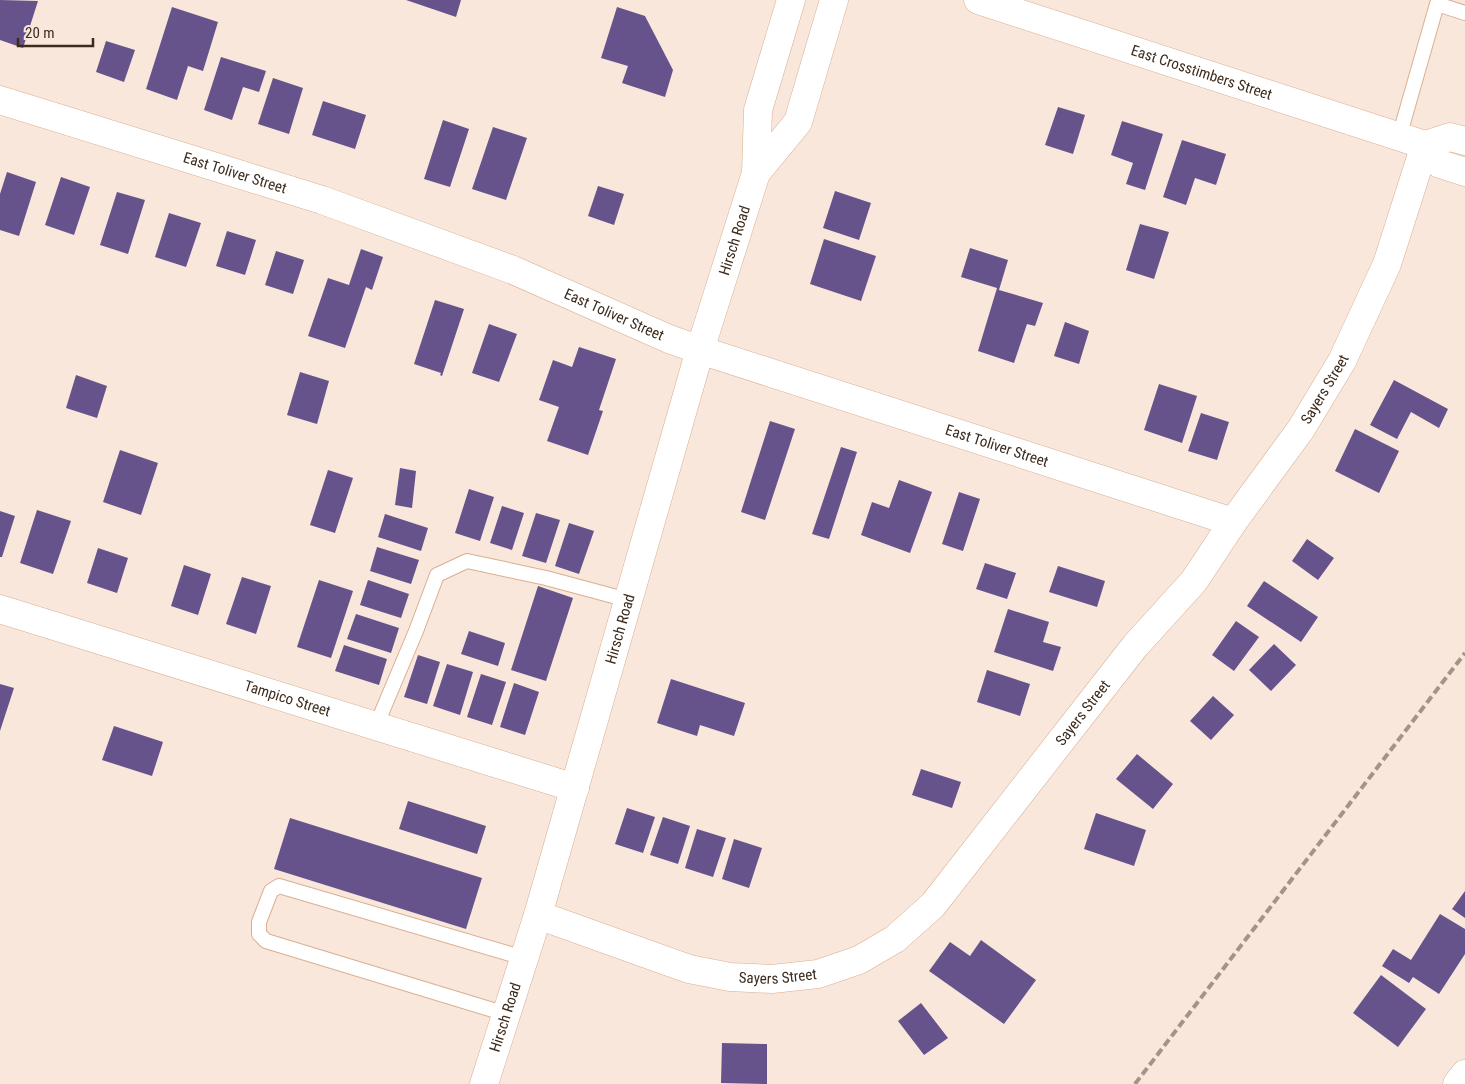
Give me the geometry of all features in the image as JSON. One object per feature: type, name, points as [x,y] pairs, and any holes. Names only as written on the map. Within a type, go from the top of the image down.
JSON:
[{"type":"street","name":"Hirsch Road","points":[[484,1084],[538,915],[700,350],[756,173],[758,110],[792,0]]},
{"type":"street","name":"Hirsch Road","points":[[756,173],[798,122],[834,0]]},
{"type":"street","name":"East Crosstimbers Street","points":[[978,0],[1424,145]]},
{"type":"street","name":"East Toliver Street","points":[[0,100],[322,200],[513,270],[669,339],[700,350],[1233,522]]},
{"type":"street","points":[[1465,141],[1450,136],[1424,145],[1440,164],[1465,172]]},
{"type":"street","name":"Sayers Street","points":[[538,915],[689,969],[730,977],[772,979],[818,974],[859,960],[895,938],[933,905],[1135,646],[1194,581],[1233,522],[1301,429],[1342,361],[1387,264],[1424,145]]},
{"type":"street","name":"Tampico Street","points":[[0,609],[575,788]]},
{"type":"lane","points":[[1398,137],[1437,4],[1465,13]]},
{"type":"lane","points":[[376,726],[416,631],[437,575],[467,560],[546,578],[628,600]]},
{"type":"lane","points":[[506,1014],[266,941],[260,934],[259,922],[271,890],[279,886],[524,958]]},
{"type":"building","points":[[0,0],[38,1],[23,48],[0,40]]},
{"type":"building","points":[[406,0],[461,0],[456,17]]},
{"type":"building","points":[[172,7],[218,22],[203,71],[188,66],[177,100],[146,89]]},
{"type":"building","points":[[617,7],[645,16],[673,70],[665,97],[622,83],[628,66],[601,58]]},
{"type":"building","points":[[106,41],[135,50],[124,82],[96,72]]},
{"type":"building","points":[[221,57],[266,71],[259,92],[243,87],[232,120],[204,110]]},
{"type":"building","points":[[273,78],[303,88],[289,134],[258,124]]},
{"type":"building","points":[[323,101],[366,115],[355,149],[312,135]]},
{"type":"building","points":[[1058,107],[1085,115],[1073,154],[1045,145]]},
{"type":"building","points":[[443,120],[469,129],[450,187],[424,179]]},
{"type":"building","points":[[1122,121],[1163,134],[1145,190],[1126,184],[1133,163],[1111,155]]},
{"type":"building","points":[[493,127],[527,138],[506,200],[472,189]]},
{"type":"building","points":[[1182,140],[1226,154],[1216,185],[1195,178],[1186,205],[1163,197]]},
{"type":"building","points":[[7,172],[36,182],[19,236],[0,230],[0,194]]},
{"type":"building","points":[[61,177],[90,187],[74,235],[45,225]]},
{"type":"building","points":[[598,186],[624,194],[614,225],[588,216]]},
{"type":"building","points":[[835,191],[871,203],[859,240],[823,228]]},
{"type":"building","points":[[117,192],[145,200],[128,254],[100,245]]},
{"type":"building","points":[[169,213],[201,223],[186,267],[155,257]]},
{"type":"building","points":[[1140,224],[1169,232],[1154,279],[1126,270]]},
{"type":"building","points":[[227,231],[256,240],[245,275],[216,266]]},
{"type":"building","points":[[824,239],[876,256],[861,301],[810,284]]},
{"type":"building","points":[[970,248],[1008,260],[999,290],[1043,303],[1035,326],[1027,324],[1014,363],[978,351],[997,288],[961,277]]},
{"type":"building","points":[[361,249],[383,257],[372,290],[366,287],[345,348],[308,336],[328,278],[349,285]]},
{"type":"building","points":[[276,251],[304,260],[293,294],[265,285]]},
{"type":"building","points":[[435,300],[464,309],[442,376],[440,375],[441,373],[414,364]]},
{"type":"building","points":[[1065,322],[1089,331],[1079,364],[1054,356]]},
{"type":"building","points":[[489,324],[517,334],[499,382],[472,373]]},
{"type":"building","points":[[579,347],[616,359],[599,410],[603,411],[588,455],[547,441],[559,407],[539,400],[553,360],[572,367]]},
{"type":"building","points":[[300,372],[329,381],[317,424],[287,415]]},
{"type":"building","points":[[76,375],[107,386],[97,418],[66,408]]},
{"type":"building","points":[[1394,380],[1448,409],[1439,428],[1411,412],[1397,439],[1370,425]]},
{"type":"building","points":[[1159,384],[1197,396],[1182,443],[1144,430]]},
{"type":"building","points":[[1201,413],[1229,422],[1217,460],[1188,451]]},
{"type":"building","points":[[770,421],[795,429],[765,520],[741,512]]},
{"type":"building","points":[[1355,429],[1399,451],[1379,493],[1335,471]]},
{"type":"building","points":[[841,447],[857,452],[829,539],[812,534]]},
{"type":"building","points":[[120,450],[158,463],[141,515],[103,502]]},
{"type":"building","points":[[400,468],[416,471],[412,508],[395,505]]},
{"type":"building","points":[[328,470],[353,478],[335,533],[310,525]]},
{"type":"building","points":[[899,480],[932,492],[910,553],[861,535],[872,502],[889,508]]},
{"type":"building","points":[[469,489],[494,497],[480,541],[455,533]]},
{"type":"building","points":[[959,492],[980,499],[963,551],[942,544]]},
{"type":"building","points":[[502,506],[524,513],[512,550],[490,543]]},
{"type":"building","points":[[37,510],[71,521],[53,574],[20,563]]},
{"type":"building","points":[[0,511],[15,516],[2,557],[0,557]]},
{"type":"building","points":[[536,513],[560,520],[546,563],[522,556]]},
{"type":"building","points":[[385,514],[428,528],[421,551],[378,537]]},
{"type":"building","points":[[569,523],[594,531],[579,574],[555,566]]},
{"type":"building","points":[[1307,539],[1334,558],[1318,580],[1292,561]]},
{"type":"building","points":[[377,547],[419,560],[411,584],[370,571]]},
{"type":"building","points":[[98,548],[128,558],[117,593],[87,583]]},
{"type":"building","points":[[985,563],[1016,573],[1007,599],[976,589]]},
{"type":"building","points":[[184,565],[211,574],[198,615],[171,606]]},
{"type":"building","points":[[1058,566],[1105,581],[1097,607],[1049,592]]},
{"type":"building","points":[[242,577],[271,586],[256,634],[226,624]]},
{"type":"building","points":[[319,580],[353,591],[331,658],[297,647]]},
{"type":"building","points":[[368,580],[409,594],[401,618],[360,605]]},
{"type":"building","points":[[1264,581],[1318,617],[1301,642],[1247,606]]},
{"type":"building","points":[[538,586],[573,598],[546,681],[511,670]]},
{"type":"building","points":[[1008,609],[1049,622],[1043,642],[1061,647],[1053,671],[994,652]]},
{"type":"building","points":[[356,614],[399,628],[391,653],[347,639]]},
{"type":"building","points":[[1236,621],[1259,637],[1234,671],[1212,655]]},
{"type":"building","points":[[469,631],[505,643],[498,666],[461,654]]},
{"type":"building","points":[[1274,644],[1296,665],[1271,691],[1249,670]]},
{"type":"building","points":[[344,645],[387,659],[379,685],[335,671]]},
{"type":"building","points":[[418,655],[440,662],[427,704],[404,697]]},
{"type":"building","points":[[447,664],[473,672],[460,715],[433,706]]},
{"type":"building","points":[[987,670],[1030,684],[1020,716],[977,702]]},
{"type":"building","points":[[481,674],[506,682],[492,725],[467,717]]},
{"type":"building","points":[[671,679],[745,703],[734,736],[700,725],[697,736],[657,723]]},
{"type":"building","points":[[514,683],[539,692],[525,735],[500,727]]},
{"type":"building","points":[[0,684],[14,688],[0,731]]},
{"type":"building","points":[[1213,696],[1234,715],[1211,740],[1190,721]]},
{"type":"building","points":[[114,726],[163,742],[152,776],[102,760]]},
{"type":"building","points":[[1137,754],[1173,784],[1153,809],[1116,779]]},
{"type":"building","points":[[921,769],[961,782],[952,808],[912,795]]},
{"type":"building","points":[[408,801],[486,826],[477,854],[399,829]]},
{"type":"building","points":[[627,808],[655,817],[643,853],[615,844]]},
{"type":"building","points":[[1096,813],[1146,830],[1134,866],[1084,849]]},
{"type":"building","points":[[663,817],[690,826],[678,864],[650,855]]},
{"type":"building","points":[[290,818],[482,878],[466,929],[274,869]]},
{"type":"building","points":[[697,829],[726,838],[713,877],[685,868]]},
{"type":"building","points":[[734,839],[762,848],[749,888],[722,879]]},
{"type":"building","points":[[1465,891],[1465,918],[1452,909]]},
{"type":"building","points":[[1440,914],[1465,929],[1465,954],[1439,994],[1413,977],[1409,983],[1382,966],[1393,949],[1411,960]]},
{"type":"building","points":[[981,940],[1036,980],[1004,1024],[929,971],[950,942],[970,956]]},
{"type":"building","points":[[1381,975],[1426,1009],[1398,1047],[1353,1013]]},
{"type":"building","points":[[921,1003],[948,1038],[924,1055],[898,1021]]},
{"type":"building","points":[[722,1043],[767,1044],[767,1084],[721,1083]]},
{"type":"railway","points":[[1135,1084],[1465,653]]}]
